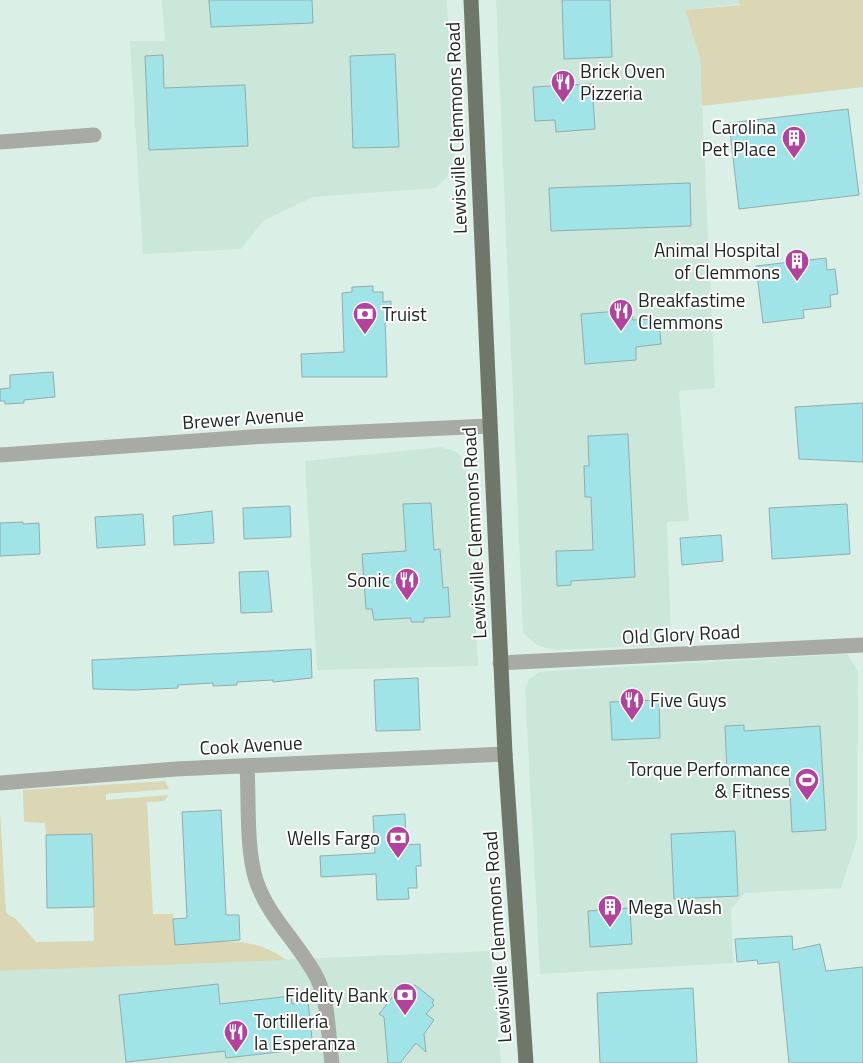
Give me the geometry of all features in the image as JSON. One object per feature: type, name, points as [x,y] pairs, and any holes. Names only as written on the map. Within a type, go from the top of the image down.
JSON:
[{"type":"main road","name":"Lewisville Clemmons Road","points":[[471,0],[500,663],[526,1063]]},
{"type":"street","points":[[0,142],[94,135]]},
{"type":"street","name":"Brewer Avenue","points":[[0,455],[251,437],[489,426]]},
{"type":"street","name":"Old Glory Road","points":[[500,663],[863,646]]},
{"type":"street","name":"Cook Avenue","points":[[0,783],[247,766],[505,754]]},
{"type":"street","points":[[247,766],[252,860],[255,879],[267,904],[318,980],[323,996],[332,1063]]},
{"type":"shaded area","points":[[162,0],[447,0],[455,159],[447,177],[436,188],[313,197],[263,221],[241,249],[143,254],[130,41],[165,41]]},
{"type":"shaded area","points":[[496,0],[743,0],[740,4],[685,10],[700,58],[715,388],[679,391],[689,521],[667,522],[671,645],[555,650],[538,646],[523,633]]},
{"type":"shaded area","points":[[739,0],[863,0],[863,87],[702,106],[700,58],[685,10],[740,5]]},
{"type":"shaded area","points":[[441,447],[457,452],[466,463],[478,666],[317,670],[305,461]]},
{"type":"shaded area","points":[[847,654],[858,671],[857,839],[841,888],[745,893],[731,909],[733,963],[540,974],[525,689],[529,679],[539,672],[549,671]]},
{"type":"shaded area","points":[[165,781],[169,789],[106,794],[106,800],[169,795],[164,801],[147,802],[153,914],[173,914],[175,945],[219,942],[246,943],[260,946],[286,960],[0,971],[0,811],[6,913],[16,919],[36,942],[94,941],[92,835],[46,835],[45,823],[24,822],[23,790]]},
{"type":"shaded area","points":[[491,951],[501,1063],[0,1063],[0,971]]},
{"type":"building","points":[[209,0],[312,0],[313,23],[211,27]]},
{"type":"building","points":[[562,0],[610,0],[612,57],[564,59]]},
{"type":"building","points":[[395,54],[399,147],[353,148],[350,56]]},
{"type":"building","points":[[163,55],[164,88],[245,85],[248,146],[149,150],[145,56]]},
{"type":"building","name":"Brick Oven Pizzeria","points":[[592,84],[595,129],[556,132],[555,120],[535,121],[533,87]]},
{"type":"building","name":"Carolina Pet Place","points":[[848,109],[859,195],[739,209],[729,123]]},
{"type":"building","points":[[690,183],[691,226],[551,231],[549,188]]},
{"type":"building","name":"Animal Hospital of Clemmons","points":[[826,258],[827,270],[835,269],[838,294],[830,295],[831,307],[803,310],[804,318],[763,323],[756,266]]},
{"type":"building","name":"Truist","points":[[373,286],[373,292],[383,292],[383,302],[391,301],[391,317],[385,317],[387,377],[302,377],[301,354],[344,352],[342,293],[352,292],[352,287]]},
{"type":"building","name":"Breakfastime Clemmons","points":[[632,310],[633,320],[659,319],[661,344],[636,347],[636,360],[585,364],[581,314]]},
{"type":"building","points":[[53,372],[55,397],[24,400],[24,403],[5,404],[5,401],[0,401],[0,389],[10,388],[10,375]]},
{"type":"building","points":[[863,403],[863,462],[799,459],[795,407]]},
{"type":"building","points":[[628,434],[635,577],[571,581],[571,585],[557,586],[556,551],[593,550],[591,497],[585,497],[584,466],[589,466],[588,436]]},
{"type":"building","points":[[431,503],[434,550],[440,549],[443,588],[448,587],[450,617],[424,618],[424,622],[411,622],[411,618],[374,620],[372,609],[366,609],[362,554],[406,551],[403,504]]},
{"type":"building","points":[[847,504],[850,554],[772,559],[769,508]]},
{"type":"building","points":[[290,506],[291,537],[244,539],[243,508]]},
{"type":"building","points":[[212,511],[214,543],[174,545],[173,516]]},
{"type":"building","points":[[143,514],[145,545],[97,548],[95,517]]},
{"type":"building","points":[[23,522],[23,524],[39,523],[40,554],[0,556],[0,523]]},
{"type":"building","points":[[721,535],[723,561],[682,565],[680,538]]},
{"type":"building","points":[[268,571],[272,612],[241,613],[239,572]]},
{"type":"building","points":[[311,649],[312,678],[273,682],[273,680],[237,682],[237,685],[213,686],[213,683],[178,685],[178,688],[93,689],[92,660]]},
{"type":"building","points":[[418,678],[420,730],[376,731],[374,680]]},
{"type":"building","name":"Five Guys","points":[[659,700],[660,738],[612,740],[610,702]]},
{"type":"building","name":"Torque Performance & Fitness","points":[[744,725],[744,731],[820,726],[826,830],[792,832],[789,769],[727,772],[725,726]]},
{"type":"building","points":[[221,810],[226,915],[239,915],[240,940],[175,945],[173,919],[187,918],[182,812]]},
{"type":"building","name":"Wells Fargo","points":[[405,814],[406,845],[420,844],[421,866],[416,866],[417,888],[408,888],[409,899],[377,900],[376,874],[321,877],[320,856],[375,853],[373,816]]},
{"type":"building","points":[[735,831],[738,896],[674,899],[671,834]]},
{"type":"building","points":[[92,834],[94,907],[47,908],[46,835]]},
{"type":"building","name":"Mega Wash","points":[[630,908],[632,944],[590,947],[588,911]]},
{"type":"building","points":[[792,936],[793,950],[820,944],[826,971],[863,967],[863,1063],[789,1063],[779,962],[758,964],[757,960],[737,962],[735,939]]},
{"type":"building","points":[[218,984],[220,1004],[291,996],[292,1004],[308,1002],[313,1048],[226,1058],[225,1051],[126,1062],[119,995]]},
{"type":"building","name":"Fidelity Bank","points":[[403,984],[409,989],[415,985],[434,1000],[432,1003],[434,1005],[426,1014],[434,1020],[424,1034],[426,1052],[416,1043],[400,1063],[388,1063],[384,1017],[379,1014]]},
{"type":"building","points":[[693,988],[697,1063],[600,1063],[597,993]]},
{"type":"place","name":"Brick Oven Pizzeria","points":[[563,103]]},
{"type":"place","name":"Carolina Pet Place","points":[[794,159]]},
{"type":"place","name":"Animal Hospital of Clemmons","points":[[797,282]]},
{"type":"place","name":"Breakfastime Clemmons","points":[[621,332]]},
{"type":"place","name":"Truist","points":[[365,335]]},
{"type":"place","name":"Sonic","points":[[407,601]]},
{"type":"place","name":"Five Guys","points":[[632,721]]},
{"type":"place","name":"Torque Performance & Fitness","points":[[807,801]]},
{"type":"place","name":"Wells Fargo","points":[[398,859]]},
{"type":"place","name":"Mega Wash","points":[[610,928]]},
{"type":"place","name":"Fidelity Bank","points":[[405,1016]]},
{"type":"place","name":"Tortillería la Esperanza","points":[[236,1053]]}]
